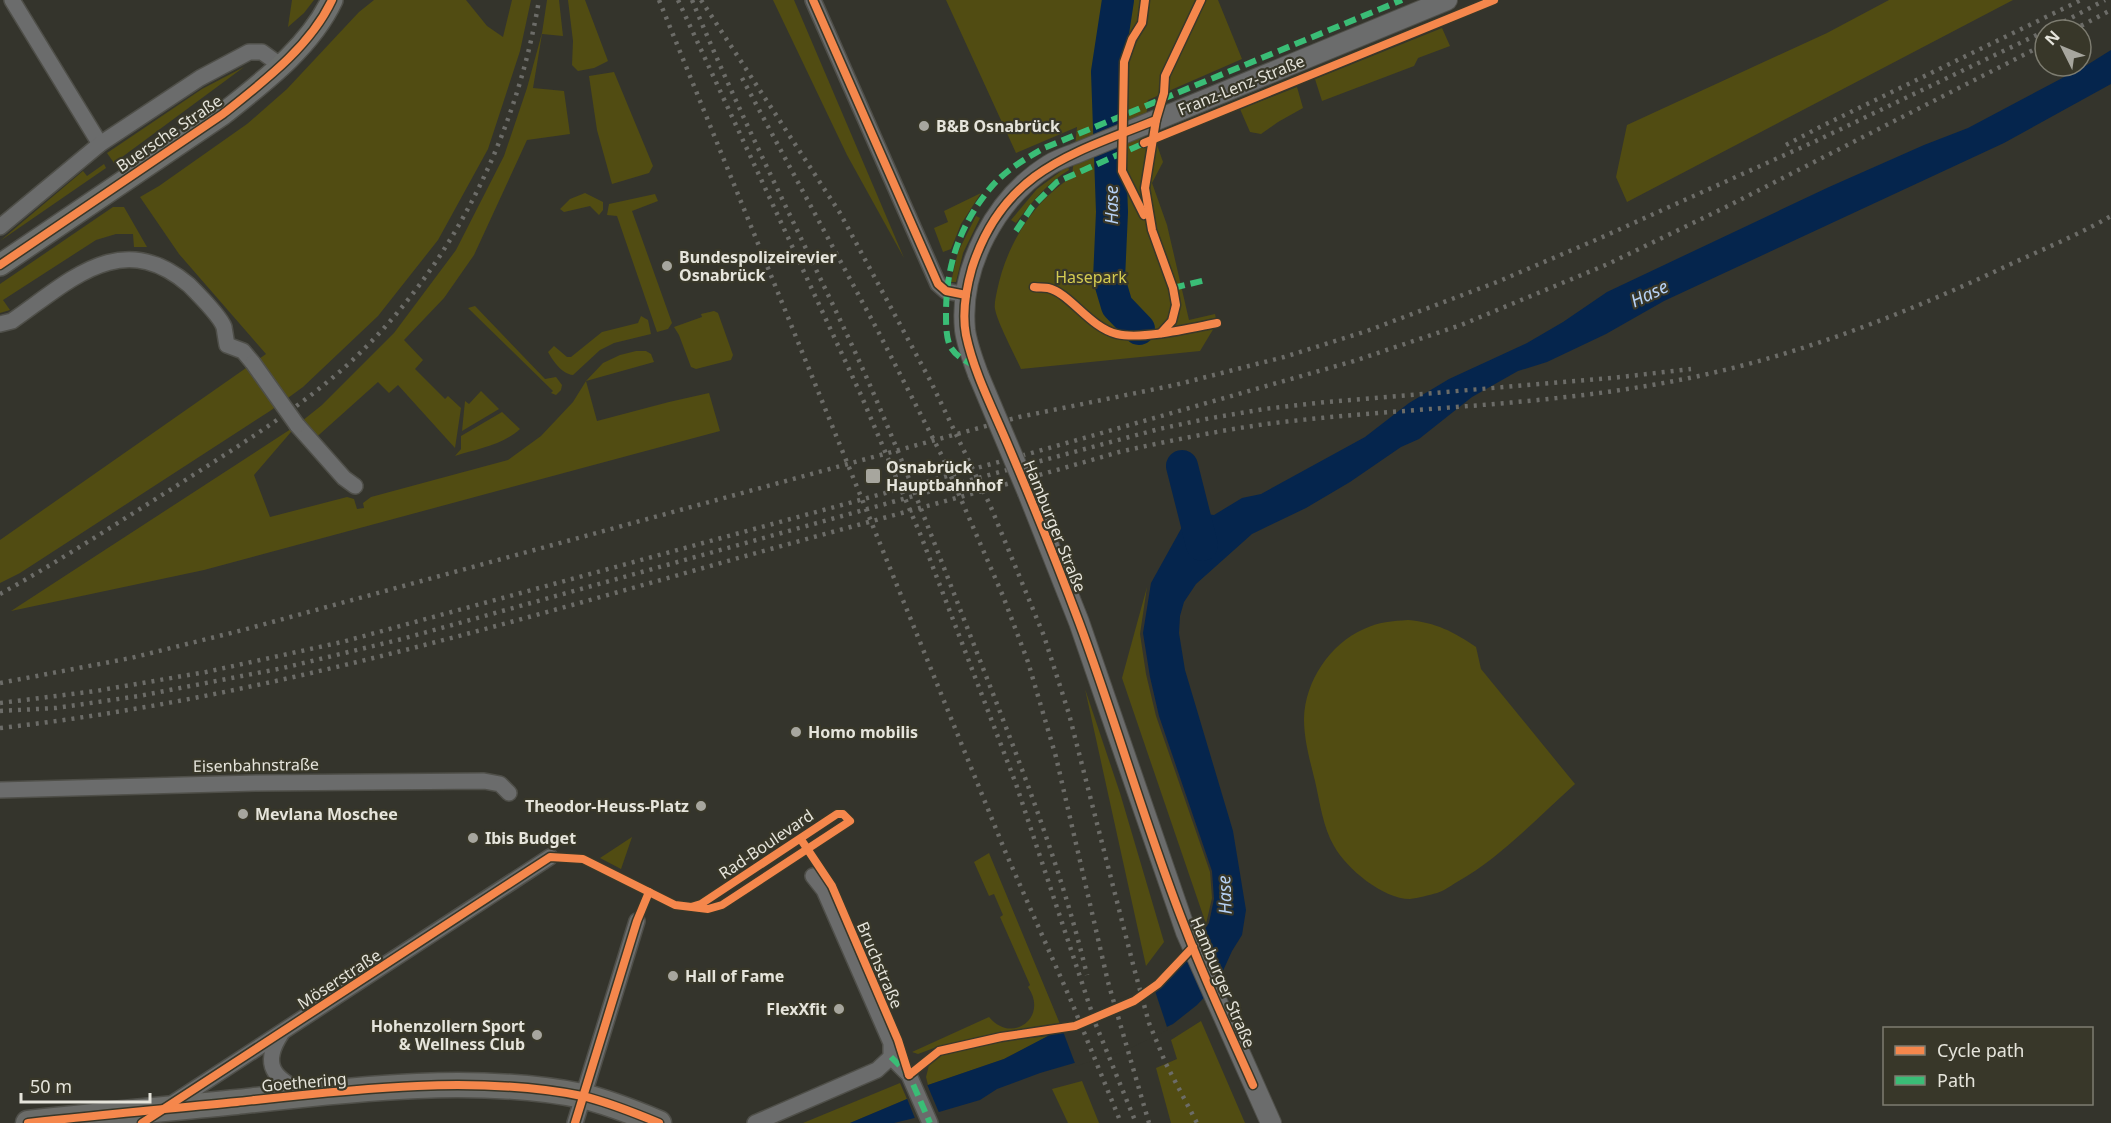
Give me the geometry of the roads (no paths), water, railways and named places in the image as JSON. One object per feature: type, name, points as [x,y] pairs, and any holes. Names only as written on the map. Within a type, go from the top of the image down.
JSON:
[{"type":"main road","name":"Buersche Straße","points":[[0,265],[223,114],[258,86],[306,38],[332,0]]},
{"type":"main road","name":"Goethering","points":[[28,1123],[308,1093],[420,1086],[470,1086],[515,1088],[584,1096],[659,1123]]},
{"type":"street","points":[[12,0],[100,144]]},
{"type":"street","points":[[813,0],[939,284],[946,291],[966,295]]},
{"type":"street","name":"Franz-Lenz-Straße","points":[[966,295],[972,269],[995,218],[1010,198],[1050,165],[1074,153],[1447,0]]},
{"type":"street","name":"Buersche Straße","points":[[0,228],[100,144],[200,78],[249,52],[262,52],[280,65]]},
{"type":"street","points":[[0,324],[12,321],[90,268],[114,260],[139,260],[158,264],[197,292],[223,325],[227,345],[243,351],[297,425],[344,478],[356,486]]},
{"type":"street","name":"Hamburger Straße","points":[[966,295],[964,312],[966,332],[978,374],[1079,622],[1186,932],[1271,1123]]},
{"type":"street","name":"Eisenbahnstraße","points":[[0,790],[258,783],[484,781],[500,784],[509,793]]},
{"type":"street","name":"Möserstraße","points":[[142,1123],[550,857]]},
{"type":"street","name":"Bruchstraße","points":[[813,876],[824,890],[891,1050],[914,1085],[930,1123]]},
{"type":"street","points":[[574,1123],[637,921]]},
{"type":"street","name":"Goethering","points":[[283,1032],[274,1045],[270,1059],[273,1071],[286,1084],[308,1093]]},
{"type":"street","points":[[755,1123],[877,1070],[891,1050]]},
{"type":"water","points":[[2111,50],[2111,84],[2004,143],[1664,301],[1606,334],[1547,362],[1518,371],[1472,397],[1419,439],[1401,447],[1350,482],[1306,508],[1252,534],[1196,584],[1184,602],[1180,616],[1179,633],[1185,670],[1233,831],[1246,910],[1242,935],[1217,984],[1197,1005],[1173,1024],[1119,1050],[1040,1073],[997,1089],[980,1100],[939,1112],[894,1123],[850,1123],[907,1099],[928,1085],[1004,1059],[1063,1028],[1136,996],[1161,980],[1209,923],[1214,899],[1212,871],[1159,716],[1143,633],[1151,583],[1187,518],[1187,508],[1192,504],[1197,505],[1207,514],[1214,515],[1242,498],[1261,494],[1365,437],[1409,403],[1449,379],[1527,343],[1607,292],[1829,187],[1968,128],[2062,78],[2093,78],[2093,61]]},
{"type":"waterway","name":"Hase","points":[[1118,0],[1107,72],[1112,212],[1109,279],[1117,306],[1139,329]]},
{"type":"waterway","name":"Hase","points":[[1182,466],[1202,545]]},
{"type":"railway","points":[[0,594],[107,530],[282,416],[345,367],[383,330],[416,289],[446,246],[473,200],[514,102],[539,0]]},
{"type":"railway","points":[[659,0],[1005,851],[1072,1003],[1121,1123]]},
{"type":"railway","points":[[678,0],[861,395],[921,536],[1016,784],[1096,1025],[1136,1123]]},
{"type":"railway","points":[[692,0],[749,129],[867,378],[899,454],[1036,808],[1064,891],[1087,975]]},
{"type":"railway","points":[[701,0],[840,213],[931,382],[990,505],[1044,636],[1069,714],[1149,1023],[1166,1064],[1197,1123]]},
{"type":"railway","points":[[1786,145],[2081,0]]},
{"type":"railway","points":[[2071,18],[2105,0]]},
{"type":"railway","points":[[2093,19],[2111,10]]},
{"type":"railway","points":[[0,683],[131,658],[243,630],[1019,417],[1175,385],[1284,357],[1367,331],[1497,282],[1598,239],[1818,140],[2033,37]]},
{"type":"railway","points":[[0,703],[96,691],[206,672],[342,642],[1035,452],[1354,361],[1461,325],[1608,264],[1726,207],[2033,50]]},
{"type":"railway","points":[[742,78],[879,333],[943,458],[1003,596],[1028,662],[1056,757],[1108,982],[1149,1123]]},
{"type":"railway","points":[[0,728],[175,702],[434,643],[1119,452],[1156,444],[1266,424],[1508,403],[1604,392],[1652,385],[1746,365],[1882,320],[2063,241],[2111,216]]},
{"type":"railway","points":[[0,711],[56,708],[139,696],[283,668],[402,639],[996,473],[1159,429],[1206,419],[1326,402],[1612,378],[1691,369]]},
{"type":"place","name":"B&B Osnabrück","points":[[924,126]]},
{"type":"place","name":"Bundespolizeirevier Osnabrück","points":[[667,266]]},
{"type":"place","name":"Osnabrück Hauptbahnhof","points":[[873,476]]},
{"type":"place","name":"Homo mobilis","points":[[796,732]]},
{"type":"place","name":"Theodor-Heuss-Platz","points":[[701,806]]},
{"type":"place","name":"Mevlana Moschee","points":[[243,814]]},
{"type":"place","name":"Ibis Budget","points":[[473,838]]},
{"type":"place","name":"Hall of Fame","points":[[673,976]]},
{"type":"place","name":"FlexXfit","points":[[839,1009]]},
{"type":"place","name":"Hohenzollern Sport & Wellness Club","points":[[537,1035]]},
{"type":"park label","name":"Hasepark","points":[[1091,277]]}]
